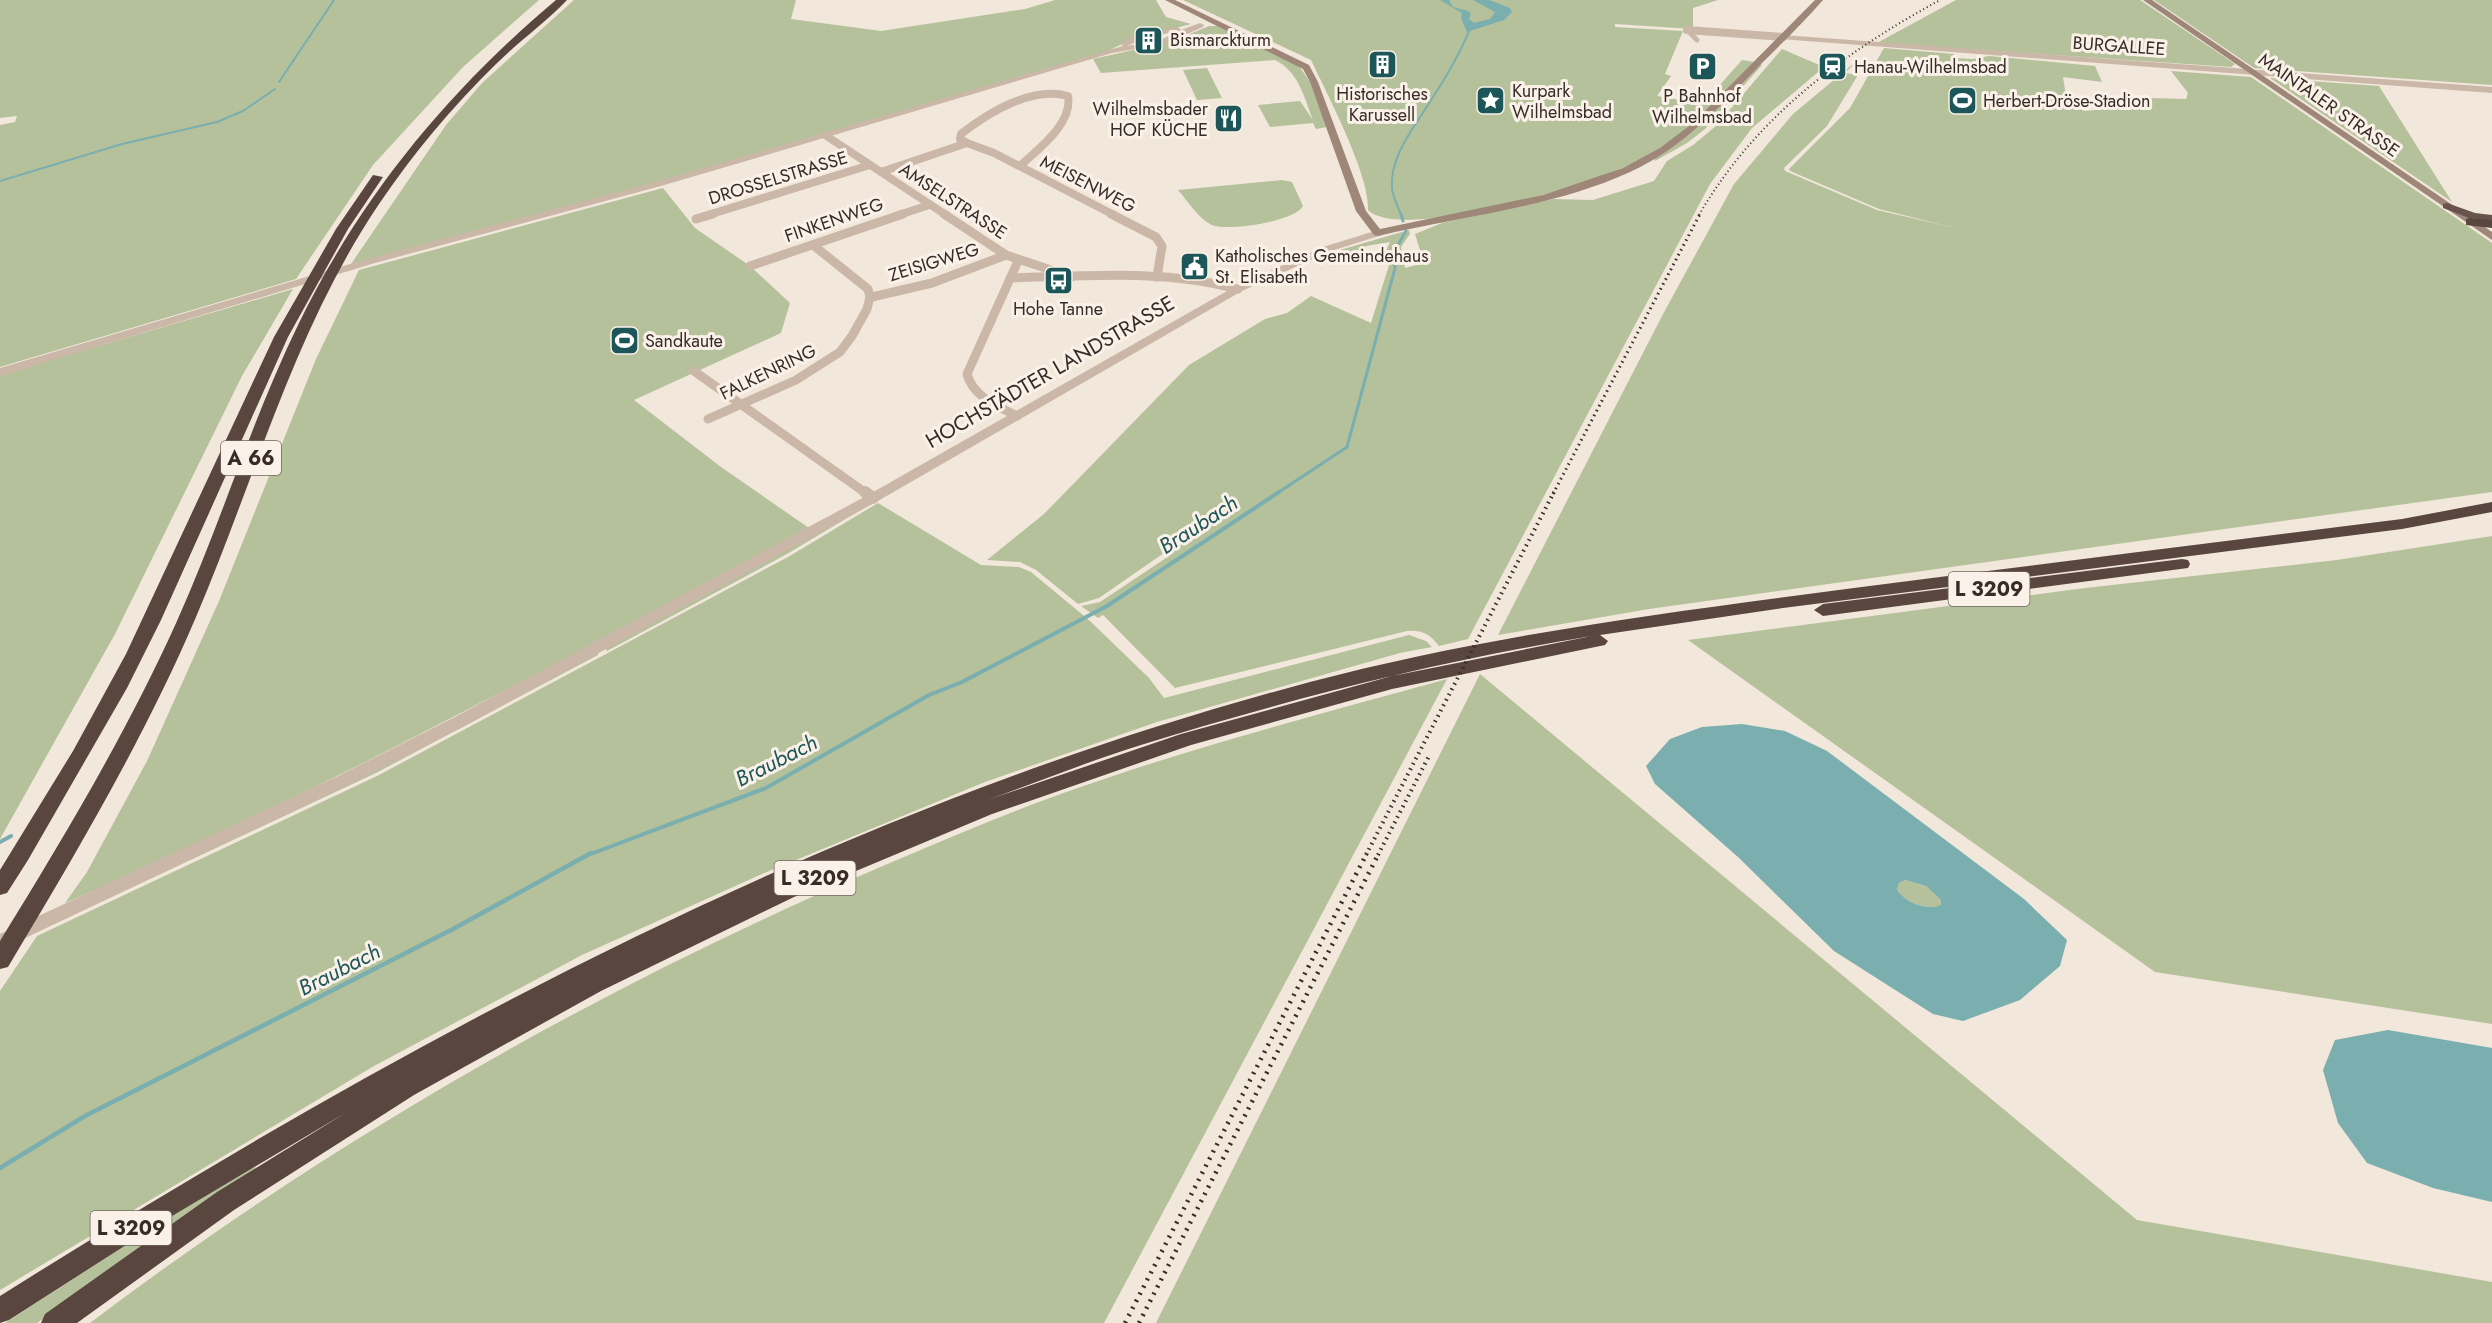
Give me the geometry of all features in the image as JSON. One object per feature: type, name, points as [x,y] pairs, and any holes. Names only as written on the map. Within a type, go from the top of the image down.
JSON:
[{"type":"highway","name":"A 66","points":[[0,887],[62,786],[122,678],[164,593],[264,371],[306,288],[346,222],[384,168],[427,116],[474,66],[550,0]]},
{"type":"highway","name":"A 66","points":[[0,960],[110,774],[166,663],[187,618],[284,374],[325,285],[343,253],[382,191],[442,114],[515,39],[562,0]]},
{"type":"highway","points":[[2447,206],[2473,216],[2492,218]]},
{"type":"highway","points":[[2470,222],[2476,219],[2492,218]]},
{"type":"highway","points":[[2470,222],[2492,224]]},
{"type":"highway","name":"L 3209","points":[[0,1311],[191,1190],[364,1089],[696,915],[854,845],[984,793],[1219,713],[1666,618],[2402,524],[2492,507]]},
{"type":"highway","name":"L 3209","points":[[1491,654],[2411,534],[2492,520]]},
{"type":"highway","name":"L 3209","points":[[54,1323],[168,1239],[362,1114],[532,1018],[726,920],[847,864],[1057,782],[1224,726],[1417,670]]},
{"type":"main road","points":[[1169,0],[1294,59],[1310,72],[1361,211],[1378,233],[1549,195],[1595,181],[1638,164],[1687,134],[1819,0]]},
{"type":"main road","name":"MAINTALER STRASSE","points":[[2147,0],[2492,237]]},
{"type":"street","points":[[0,372],[370,261],[658,183],[1111,51],[1162,42],[1214,21]]},
{"type":"street","points":[[1687,30],[1697,40]]},
{"type":"street","name":"BURGALLEE","points":[[1687,30],[2492,90]]},
{"type":"street","name":"BURGALLEE","points":[[1744,34],[1762,38],[1773,48]]},
{"type":"street","points":[[967,143],[960,139],[961,134],[992,112],[1047,94],[1059,93],[1068,96],[1070,105],[1065,118],[1020,166]]},
{"type":"street","name":"AMSELSTRASSE","points":[[825,135],[1006,255],[1018,261],[1072,277]]},
{"type":"street","points":[[881,172],[967,143]]},
{"type":"street","name":"MEISENWEG","points":[[967,143],[1020,166],[1156,237],[1162,246],[1157,277]]},
{"type":"street","name":"DROSSELSTRASSE","points":[[696,219],[870,165]]},
{"type":"street","name":"FINKENWEG","points":[[750,266],[929,205]]},
{"type":"street","name":"HOCHSTÄDTER LANDSTRASSE","points":[[0,942],[344,780],[873,498],[1238,289],[1326,249],[1378,233]]},
{"type":"street","points":[[813,245],[865,285],[872,297]]},
{"type":"street","name":"ZEISIGWEG","points":[[872,297],[932,283],[1006,255]]},
{"type":"street","points":[[1017,416],[977,393],[968,379],[1018,261]]},
{"type":"street","name":"AMSELSTRASSE","points":[[1010,278],[1157,277],[1199,280],[1238,289]]},
{"type":"street","name":"FALKENRING","points":[[708,419],[821,366],[836,356],[853,335],[872,297]]},
{"type":"street","points":[[694,371],[873,498]]},
{"type":"green space","points":[[0,0],[539,0],[463,67],[373,165],[296,279],[0,367],[0,125],[15,122],[17,116],[0,118]]},
{"type":"green space","points":[[574,0],[796,0],[791,19],[881,31],[1025,9],[1055,0],[1156,0],[1166,17],[1191,24],[1132,39],[1108,51],[657,182],[351,264],[446,125],[482,83]]},
{"type":"green space","name":"Kurpark Wilhelmsbad","points":[[1183,0],[1718,0],[1693,8],[1693,29],[1615,24],[1615,27],[1683,31],[1665,74],[1671,76],[1657,96],[1703,104],[1742,60],[1754,62],[1678,136],[1648,156],[1626,167],[1550,193],[1505,205],[1420,219],[1388,218],[1368,210],[1367,195],[1355,156],[1311,60]]},
{"type":"green space","points":[[1956,0],[2140,0],[2235,64],[2231,67],[1877,43]]},
{"type":"green space","points":[[2154,0],[2492,0],[2492,85],[2254,68]]},
{"type":"green space","points":[[1209,26],[1218,26],[1299,66],[1310,82],[1327,127],[1316,129],[1313,123],[1270,127],[1258,105],[1300,101],[1313,120],[1295,78],[1290,71],[1275,60],[1101,73],[1093,59],[1173,41]]},
{"type":"green space","points":[[1884,48],[1954,54],[1955,58],[1973,59],[1989,56],[2095,66],[2102,82],[2063,77],[2066,96],[2072,107],[2085,111],[2114,108],[2117,97],[2186,99],[2188,93],[2171,71],[2251,77],[2492,243],[2492,492],[1649,609],[1498,635],[1662,316],[1734,184],[1793,114],[1859,59],[1845,73],[1858,75],[1827,126],[1784,168],[1785,171],[1877,210],[1951,227],[1879,209],[1789,169],[1850,108]]},
{"type":"green space","points":[[1782,49],[1824,67],[1752,128],[1710,184],[1468,639],[1439,646],[1425,634],[1407,631],[1175,688],[1103,615],[1098,618],[1081,606],[1100,602],[1169,556],[1164,553],[1099,598],[1078,604],[1036,570],[1020,562],[987,560],[1044,514],[1189,365],[1265,319],[1287,313],[1311,296],[1371,323],[1389,265],[1385,253],[1390,242],[1366,246],[1349,261],[1333,252],[1409,230],[1410,234],[1401,247],[1405,268],[1424,263],[1415,234],[1442,223],[1553,199],[1593,200],[1654,181],[1667,161],[1693,145],[1716,126]]},
{"type":"green space","points":[[1759,64],[1762,65],[1705,129],[1687,143],[1655,161],[1654,158],[1710,115]]},
{"type":"green space","points":[[1207,68],[1222,98],[1197,100],[1183,70]]},
{"type":"green space","points":[[2270,78],[2379,86],[2452,202]]},
{"type":"green space","points":[[1282,180],[1292,182],[1303,206],[1298,211],[1274,221],[1244,226],[1229,227],[1210,224],[1197,213],[1178,190]]},
{"type":"green space","points":[[663,188],[695,228],[750,266],[790,303],[781,333],[634,400],[721,467],[809,528],[534,675],[348,771],[160,861],[65,903],[87,872],[147,761],[219,601],[316,359],[359,270]]},
{"type":"green space","points":[[293,289],[242,376],[115,634],[0,839],[0,375]]},
{"type":"green space","points":[[878,503],[981,565],[1019,567],[1031,572],[1089,620],[1149,678],[1164,698],[1409,635],[1426,641],[1432,647],[1400,653],[1157,722],[985,782],[762,874],[582,955],[374,1066],[0,1290],[0,991],[37,936],[377,776],[788,557]]},
{"type":"green space","points":[[867,506],[787,554],[607,651],[605,648]]},
{"type":"green space","points":[[2492,536],[2492,1024],[2155,972],[1688,640],[2085,588],[2337,560]]},
{"type":"green space","points":[[598,652],[598,655],[376,773],[56,923],[56,921]]},
{"type":"green space","points":[[1480,674],[2137,1220],[2492,1282],[2492,1323],[1156,1323]]},
{"type":"green space","points":[[1447,679],[1104,1323],[90,1323],[276,1191],[372,1130],[570,1016],[774,914],[962,832],[1096,782],[1246,735]]},
{"type":"green space","points":[[1905,880],[1926,886],[1941,900],[1941,905],[1922,906],[1905,898],[1897,889],[1899,883]]},
{"type":"green space","points":[[257,1167],[37,1323],[5,1323],[244,1169]]},
{"type":"water","points":[[1440,0],[1449,0],[1453,7],[1468,11],[1471,14],[1469,19],[1474,23],[1490,19],[1495,12],[1473,0],[1489,0],[1510,8],[1512,12],[1504,20],[1467,32],[1461,18],[1462,13]]},
{"type":"water","points":[[1742,724],[1785,731],[1827,751],[2024,899],[2067,940],[2060,966],[2020,1000],[1963,1021],[1933,1014],[1834,951],[1738,857],[1655,784],[1646,766],[1670,739],[1702,727]],"holes":[[[1905,880],[1926,886],[1941,900],[1941,905],[1929,907],[1916,904],[1905,898],[1897,889],[1899,883]]]},
{"type":"water","points":[[2388,1030],[2492,1048],[2492,1202],[2433,1188],[2367,1163],[2338,1123],[2323,1070],[2335,1040]]},
{"type":"waterway","points":[[279,82],[334,0]]},
{"type":"waterway","name":"Braubach","points":[[1401,215],[1392,189],[1392,176],[1399,152],[1438,90],[1470,28]]},
{"type":"waterway","points":[[0,181],[122,144],[217,122],[243,111],[275,89]]},
{"type":"waterway","name":"Braubach","points":[[1401,214],[1403,221]]},
{"type":"waterway","name":"Braubach","points":[[1276,494],[1347,447],[1395,268],[1393,254],[1406,231]]},
{"type":"waterway","name":"Braubach","points":[[588,855],[766,788],[929,695],[962,682],[1107,606],[1279,492]]},
{"type":"waterway","points":[[0,842],[11,836]]},
{"type":"waterway","name":"Braubach","points":[[0,1168],[85,1116],[453,929],[591,853]]},
{"type":"railway","points":[[1699,215],[1721,180],[1747,148],[1774,118],[1804,91],[1869,42],[1940,0]]},
{"type":"railway","points":[[1553,494],[1700,214]]},
{"type":"railway","points":[[1366,855],[1554,492]]},
{"type":"railway","points":[[1378,855],[1430,754]]},
{"type":"railway","points":[[1125,1323],[1367,853]]},
{"type":"railway","points":[[1139,1323],[1379,853]]},
{"type":"place","name":"Bismarckturm","points":[[1149,40]]},
{"type":"place","name":"Historisches Karussell","points":[[1382,65]]},
{"type":"place","name":"P Bahnhof Wilhelmsbad","points":[[1702,67]]},
{"type":"place","name":"Hanau-Wilhelmsbad","points":[[1833,67]]},
{"type":"place","name":"Kurpark Wilhelmsbad","points":[[1491,101]]},
{"type":"place","name":"Herbert-Dröse-Stadion","points":[[1962,101]]},
{"type":"place","name":"Wilhelmsbader HOF KÜCHE","points":[[1229,119]]},
{"type":"place","name":"Katholisches Gemeindehaus St. Elisabeth","points":[[1194,266]]},
{"type":"place","name":"Hohe Tanne","points":[[1058,280]]},
{"type":"place","name":"Sandkaute","points":[[624,341]]}]
